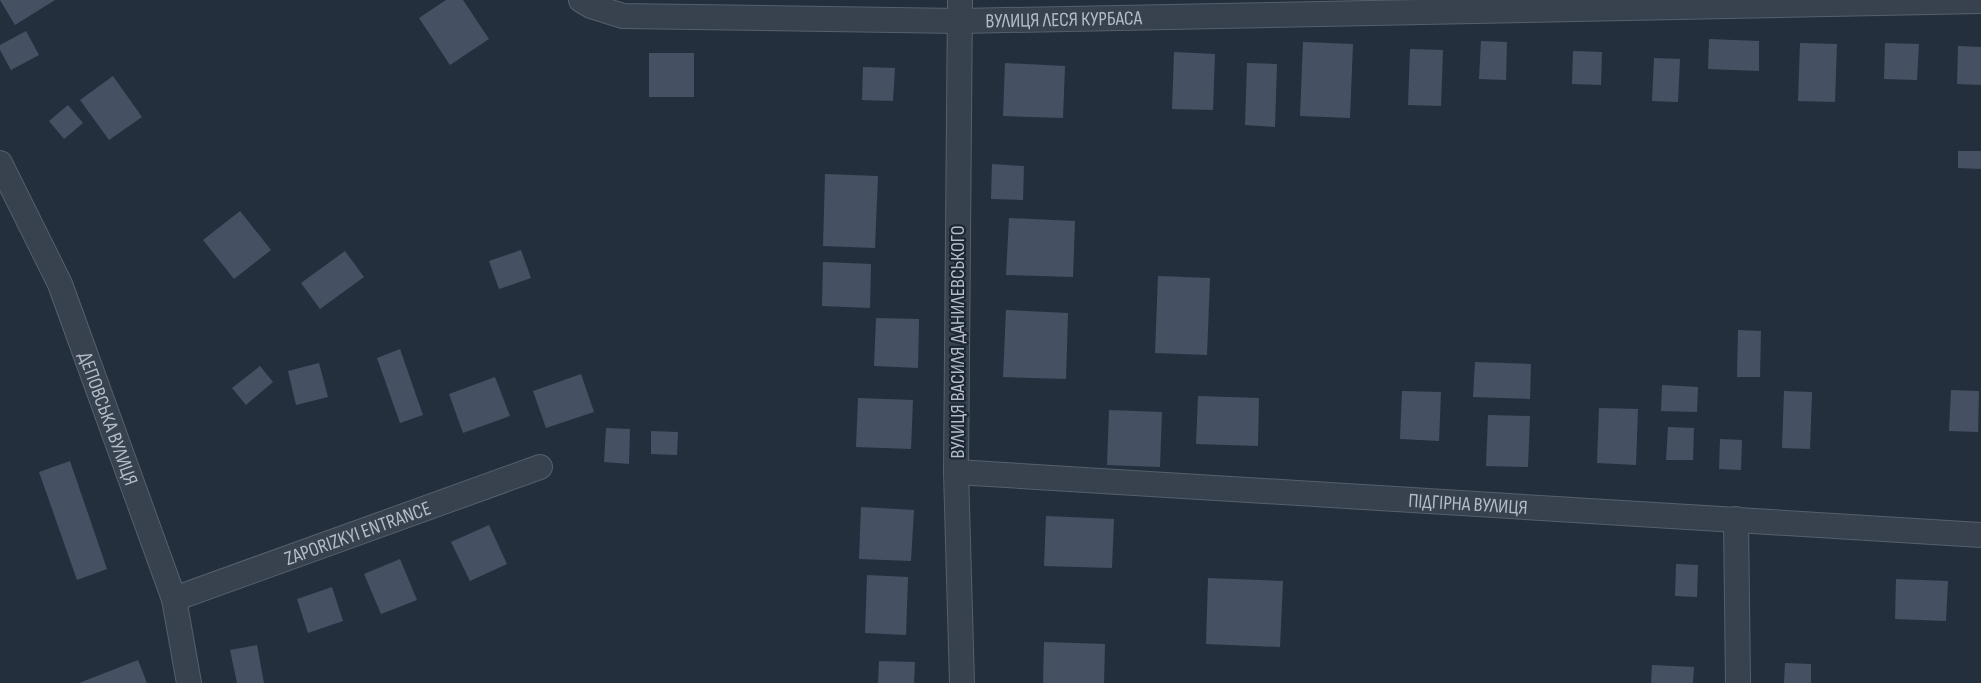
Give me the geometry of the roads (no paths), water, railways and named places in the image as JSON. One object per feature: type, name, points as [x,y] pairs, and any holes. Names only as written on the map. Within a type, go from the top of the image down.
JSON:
[{"type":"street","name":"ВУЛИЦЯ ЛЕСЯ КУРБАСА","points":[[581,0],[591,6],[623,16],[960,10],[1981,1]]},
{"type":"street","name":"ВУЛИЦЯ ВАСИЛЯ ДАНИЛЕВСЬКОГО","points":[[960,10],[956,472],[962,683]]},
{"type":"street","name":"ДЕПОВСЬКА ВУЛИЦЯ","points":[[0,163],[60,284],[174,599],[189,683]]},
{"type":"street","name":"ZAPORIZKYI ENTRANCE","points":[[174,599],[540,467]]},
{"type":"street","name":"ПІДГІРНА ВУЛИЦЯ","points":[[956,472],[1981,535]]},
{"type":"street","points":[[1736,519],[1738,683]]}]
